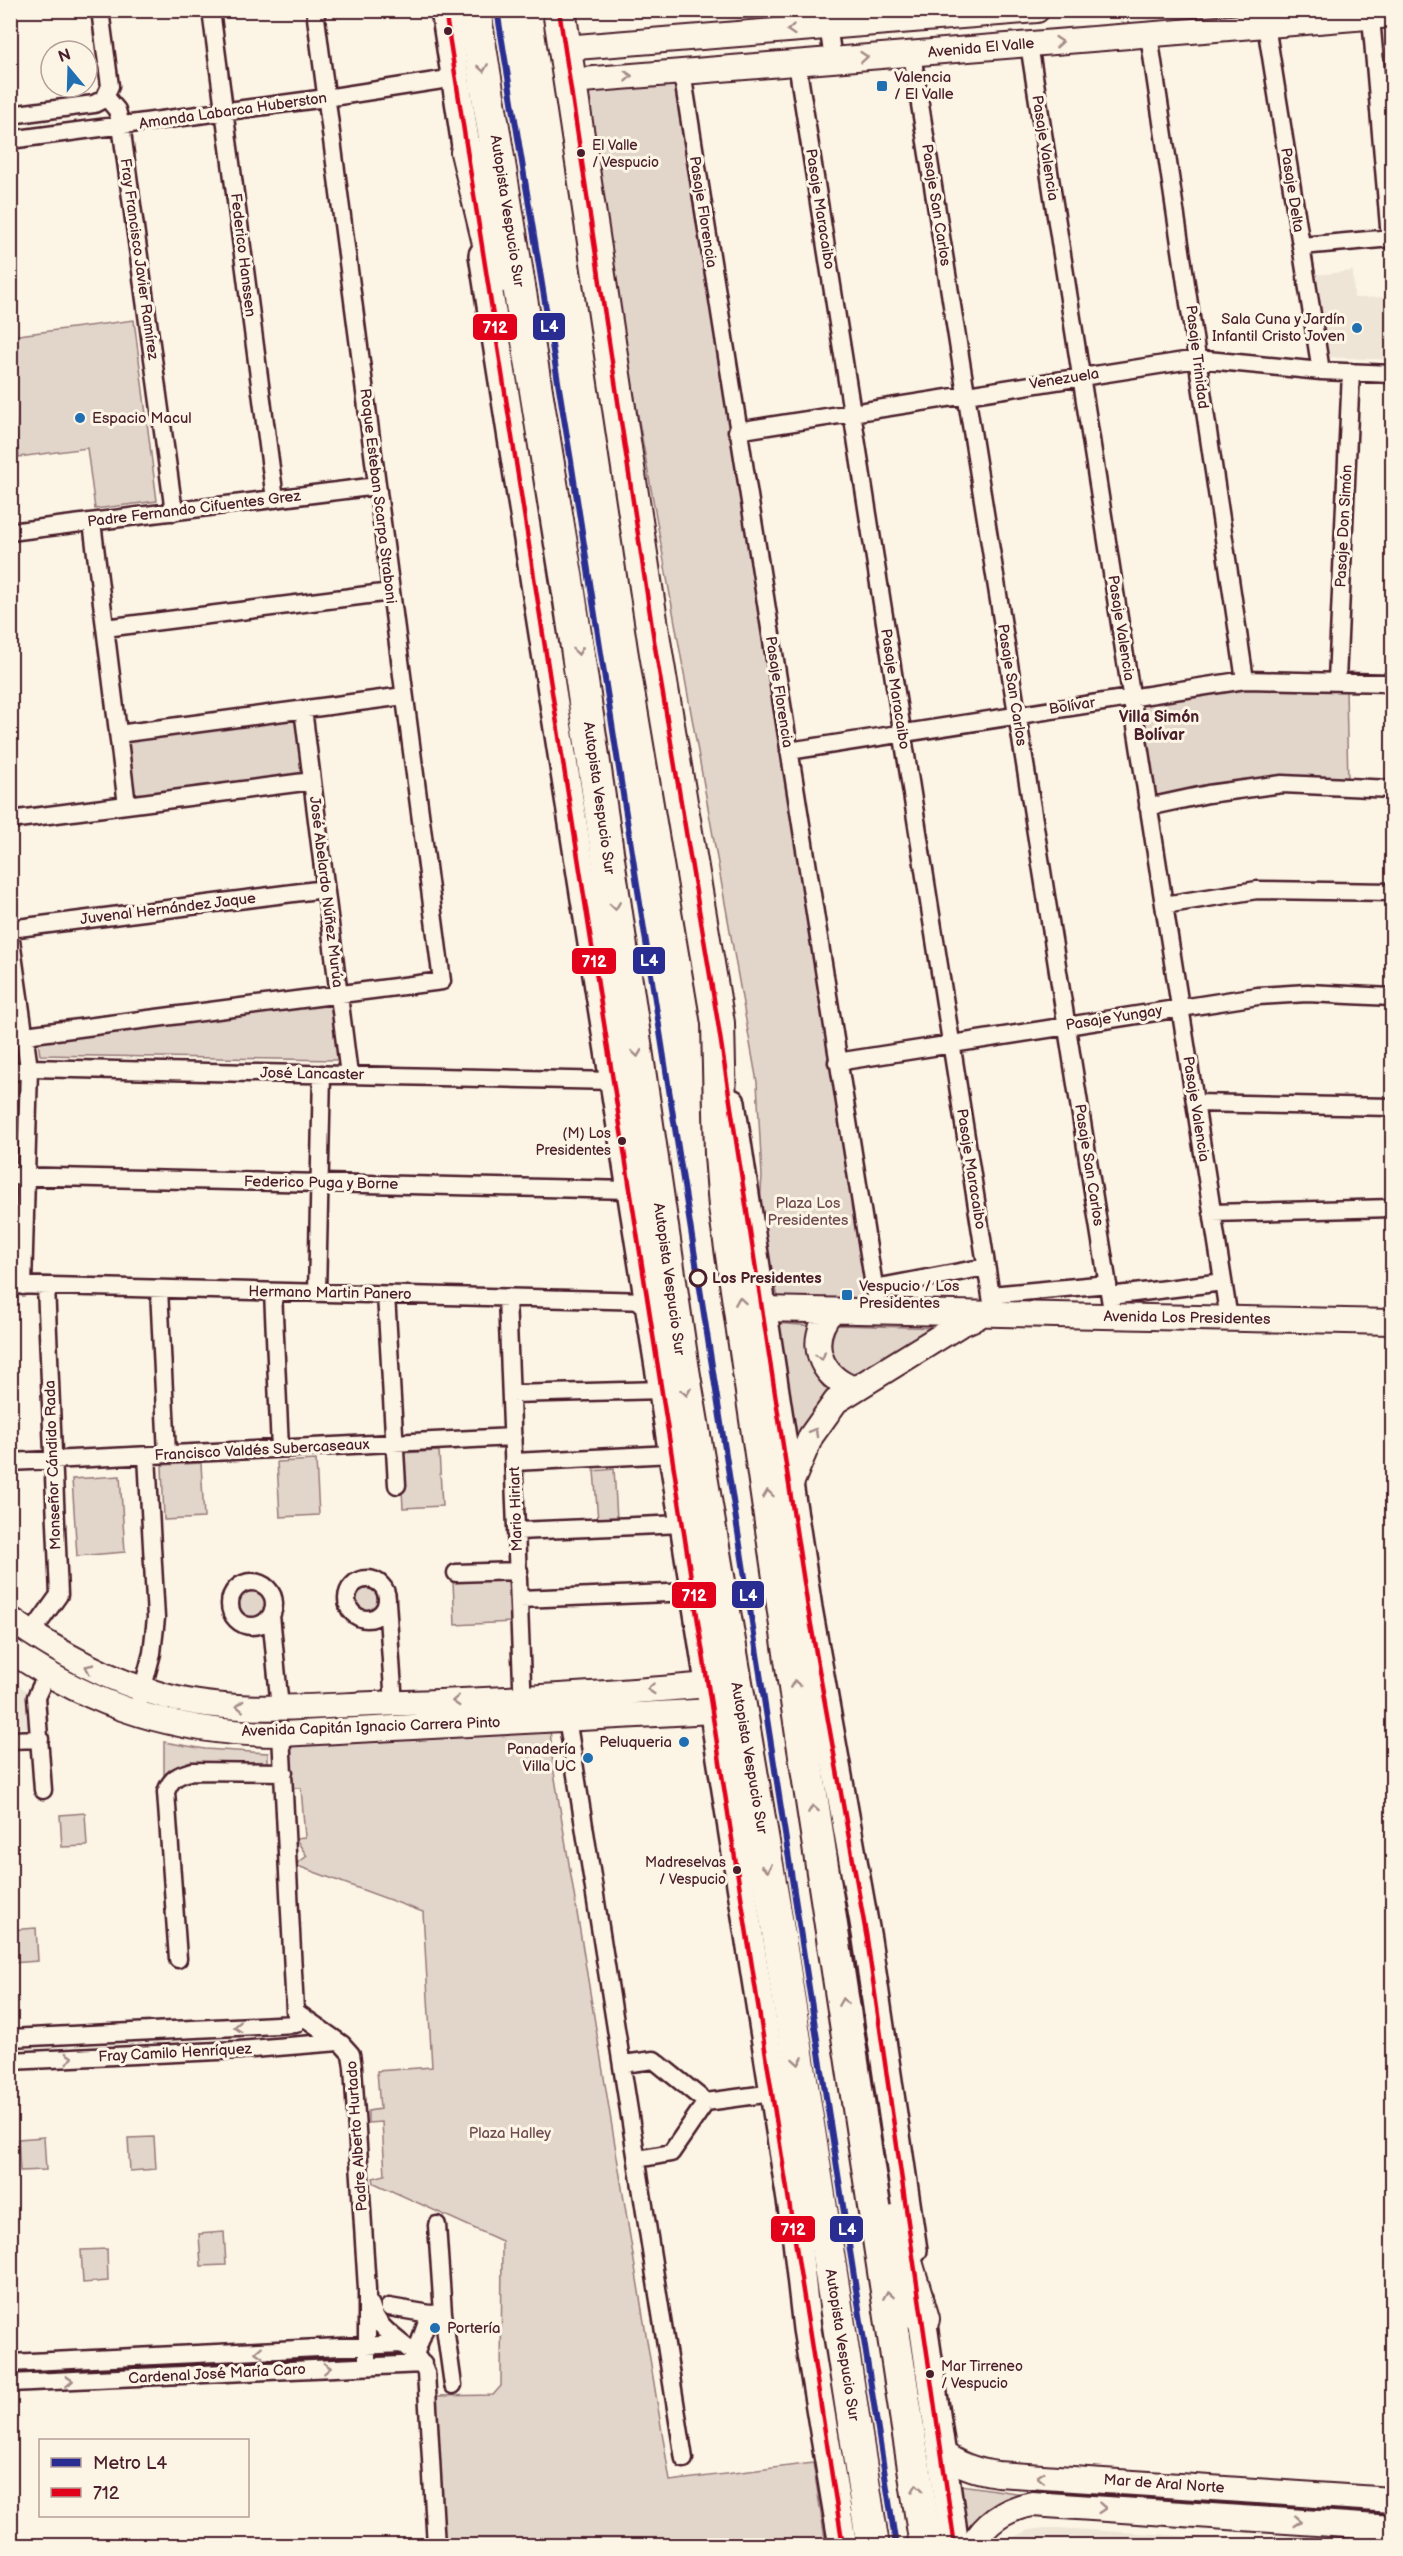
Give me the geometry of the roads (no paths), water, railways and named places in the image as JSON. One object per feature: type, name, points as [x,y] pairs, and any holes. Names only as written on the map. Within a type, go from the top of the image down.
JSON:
[{"type":"highway","name":"Autopista Vespucio Sur","points":[[474,10],[569,593],[683,1370],[778,1930],[873,2546]]},
{"type":"highway","points":[[558,10],[655,647],[718,1023],[720,1155],[725,1207],[926,2546]]},
{"type":"highway","points":[[466,152],[490,243],[534,474],[569,593]]},
{"type":"highway","points":[[858,2101],[922,2319]]},
{"type":"highway","points":[[854,2425],[855,2546]]},
{"type":"main road","points":[[445,10],[693,1593],[796,2232],[807,2329],[843,2546]]},
{"type":"main road","points":[[718,1023],[819,1678],[867,1939],[955,2546]]},
{"type":"street","points":[[10,115],[94,104],[106,97],[110,86],[100,10]]},
{"type":"street","name":"Federico Hanssen","points":[[211,10],[275,499]]},
{"type":"street","name":"Roque Esteban Scarpa Straboni","points":[[315,10],[442,981],[339,995]]},
{"type":"street","points":[[564,48],[680,39],[826,19],[1037,10]]},
{"type":"street","points":[[1301,246],[1391,238],[1382,16]]},
{"type":"street","name":"Avenida El Valle","points":[[570,81],[1149,35],[1263,18],[1382,16]]},
{"type":"street","name":"Pasaje Delta","points":[[1263,18],[1321,371]]},
{"type":"street","points":[[826,19],[833,60]]},
{"type":"street","name":"Pasaje Trinidad","points":[[1149,35],[1245,680]]},
{"type":"street","points":[[680,39],[754,66]]},
{"type":"street","name":"Pasaje Valencia","points":[[1029,44],[1229,1319]]},
{"type":"street","name":"Pasaje San Carlos","points":[[912,54],[1110,1299]]},
{"type":"street","name":"Pasaje Maracaibo","points":[[797,63],[987,1268],[989,1308]]},
{"type":"street","name":"Pasaje Florencia","points":[[682,72],[837,1062],[877,1300]]},
{"type":"street","name":"Amanda Labarca Huberston","points":[[10,140],[326,98],[455,78]]},
{"type":"street","name":"Fray Francisco Javier Ramírez","points":[[106,97],[117,110],[121,125],[174,512]]},
{"type":"street","name":"Venezuela","points":[[737,431],[1197,359],[1321,371],[1392,374]]},
{"type":"street","name":"Pasaje Don Simón","points":[[1337,680],[1351,372]]},
{"type":"street","name":"Padre Fernando Cifuentes Grez","points":[[10,532],[377,486]]},
{"type":"street","points":[[92,522],[127,805]]},
{"type":"street","points":[[105,628],[391,592]]},
{"type":"street","name":"Bolívar","points":[[789,751],[1245,680],[1337,680],[1392,683]]},
{"type":"street","points":[[118,734],[404,696]]},
{"type":"street","name":"José Abelardo Núñez Murúa","points":[[303,709],[349,1075]]},
{"type":"street","points":[[10,820],[312,781]]},
{"type":"street","points":[[1148,807],[1208,794],[1282,784],[1392,789]]},
{"type":"street","name":"Juvenal Hernández Jaque","points":[[10,931],[325,889]]},
{"type":"street","points":[[1164,905],[1257,890],[1392,892]]},
{"type":"street","points":[[10,931],[29,1068],[18,1176],[17,1286]]},
{"type":"street","name":"Pasaje Yungay","points":[[837,1062],[1281,993],[1392,997]]},
{"type":"street","points":[[25,1035],[339,995]]},
{"type":"street","name":"José Lancaster","points":[[10,1073],[29,1068],[614,1081]]},
{"type":"street","points":[[317,1293],[322,1074]]},
{"type":"street","points":[[1195,1103],[1392,1107]]},
{"type":"street","name":"Federico Puga y Borne","points":[[18,1176],[631,1190]]},
{"type":"street","points":[[1212,1213],[1392,1208]]},
{"type":"street","points":[[877,1300],[987,1268]]},
{"type":"street","points":[[989,1308],[1110,1299],[1223,1282]]},
{"type":"street","name":"Hermano Martin Panero","points":[[17,1286],[649,1301]]},
{"type":"street","name":"Monseñor Cándido Rada","points":[[31,1634],[59,1595],[46,1286]]},
{"type":"street","points":[[159,1289],[167,1454]]},
{"type":"street","points":[[273,1292],[280,1449]]},
{"type":"street","points":[[386,1295],[397,1485]]},
{"type":"street","name":"Mario Hiriart","points":[[507,1298],[524,1721]]},
{"type":"street","name":"Avenida Los Presidentes","points":[[763,1309],[832,1311],[877,1300],[989,1308],[1110,1299],[1229,1319],[1392,1323]]},
{"type":"street","name":"Avenida Los Presidentes","points":[[790,1486],[811,1436],[840,1397],[989,1308]]},
{"type":"street","points":[[832,1311],[821,1325],[817,1343],[818,1352],[831,1377],[855,1389]]},
{"type":"street","points":[[511,1394],[663,1390]]},
{"type":"street","name":"Francisco Valdés Subercaseaux","points":[[10,1462],[513,1437]]},
{"type":"street","points":[[514,1462],[672,1454]]},
{"type":"street","points":[[136,1714],[152,1653],[156,1618],[147,1456]]},
{"type":"street","points":[[517,1531],[683,1524]]},
{"type":"street","points":[[456,1573],[519,1571]]},
{"type":"street","points":[[520,1599],[693,1593]]},
{"type":"street","points":[[387,1602],[394,1704]]},
{"type":"street","points":[[271,1616],[280,1708]]},
{"type":"street","name":"Avenida Capitán Ignacio Carrera Pinto","points":[[10,1619],[88,1668],[143,1689],[210,1704],[280,1708],[523,1697],[711,1698]]},
{"type":"street","name":"Avenida Capitán Ignacio Carrera Pinto","points":[[10,1650],[83,1694],[136,1714],[207,1730],[281,1734],[524,1721],[567,1718],[711,1698]]},
{"type":"street","points":[[43,1790],[36,1697],[47,1674]]},
{"type":"street","points":[[567,1718],[684,2459]]},
{"type":"street","points":[[281,1734],[298,2046]]},
{"type":"street","points":[[10,1740],[40,1739]]},
{"type":"street","points":[[178,1959],[166,1792],[169,1785],[178,1775],[192,1772],[284,1772]]},
{"type":"street","name":"Fray Camilo Henríquez","points":[[10,2038],[295,2017]]},
{"type":"street","name":"Padre Alberto Hurtado","points":[[295,2017],[339,2042],[351,2054],[367,2289],[367,2366]]},
{"type":"street","name":"Fray Camilo Henríquez","points":[[10,2061],[339,2042]]},
{"type":"street","points":[[623,2064],[654,2060],[705,2102],[773,2093]]},
{"type":"street","points":[[638,2159],[671,2153],[705,2102]]},
{"type":"street","points":[[437,2224],[436,2314],[453,2385]]},
{"type":"street","name":"Padre Alberto Hurtado","points":[[367,2289],[373,2314],[381,2327],[419,2360]]},
{"type":"street","points":[[389,2307],[436,2314]]},
{"type":"street","points":[[436,2314],[419,2360],[429,2399],[436,2546]]},
{"type":"street","name":"Cardenal José María Caro","points":[[10,2363],[401,2344]]},
{"type":"street","name":"Cardenal José María Caro","points":[[10,2384],[367,2366],[419,2360]]},
{"type":"street","name":"Mar de Aral Norte","points":[[940,2451],[965,2467],[983,2472],[1392,2500]]},
{"type":"street","points":[[1070,2506],[1067,2494],[1076,2478]]},
{"type":"street","points":[[1259,2518],[1265,2514],[1267,2509],[1260,2491]]},
{"type":"street","name":"Mar de Aral Norte","points":[[972,2546],[988,2525],[1009,2511],[1032,2504],[1392,2528]]},
{"type":"metro line","name":"L4","points":[[497,10],[571,461],[896,2546]]},
{"type":"place","name":"Valencia / El Valle","points":[[882,86]]},
{"type":"place","name":"El Valle / Vespucio","points":[[581,153]]},
{"type":"place","name":"Sala Cuna y Jardín Infantil Cristo Joven","points":[[1357,328]]},
{"type":"place","name":"Espacio Macul","points":[[80,418]]},
{"type":"place","name":"(M) Los Presidentes","points":[[622,1141]]},
{"type":"place","name":"Los Presidentes","points":[[698,1278]]},
{"type":"place","name":"Vespucio / Los Presidentes","points":[[847,1295]]},
{"type":"place","name":"Peluqueria","points":[[684,1742]]},
{"type":"place","name":"Panadería Villa UC","points":[[588,1758]]},
{"type":"place","name":"Madreselvas / Vespucio","points":[[737,1870]]},
{"type":"place","name":"Portería","points":[[435,2328]]},
{"type":"place","name":"Mar Tirreneo / Vespucio","points":[[930,2374]]},
{"type":"district","name":"Villa Simón Bolívar","points":[[1159,726]]},
{"type":"park label","name":"Plaza Los Presidentes","points":[[808,1212]]},
{"type":"park label","name":"Plaza Halley","points":[[510,2133]]}]
